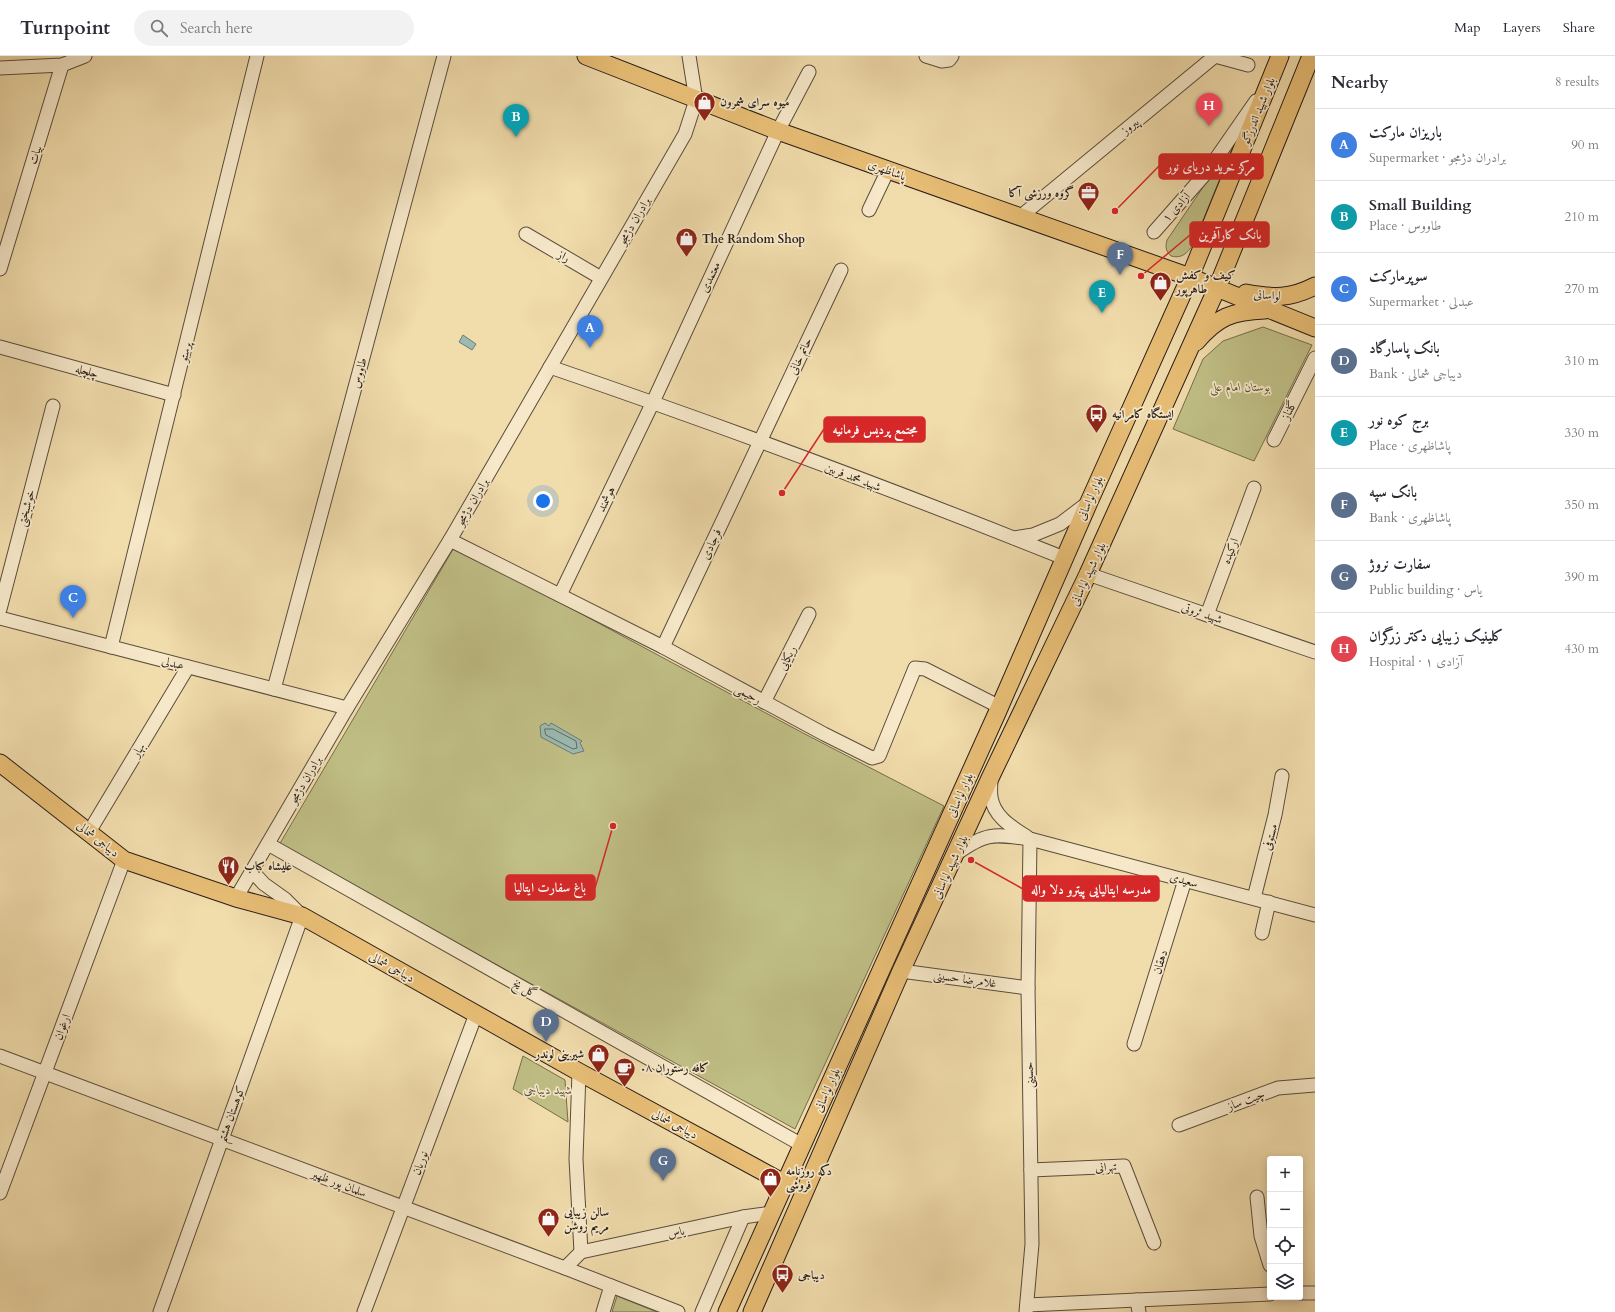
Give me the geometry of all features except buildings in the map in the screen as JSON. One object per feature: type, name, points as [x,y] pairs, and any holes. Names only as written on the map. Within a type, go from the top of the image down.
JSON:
[{"type":"main road","name":"پاشاظهری","points":[[586,56],[778,131],[1190,277],[1216,288]]},
{"type":"main road","name":"بلوار شهید اندرزگو","points":[[1190,277],[1280,56]]},
{"type":"main road","points":[[1189,349],[1216,288],[1311,56]]},
{"type":"main road","name":"بلوار لواسانی","points":[[727,1312],[1000,706],[1064,558],[1190,277]]},
{"type":"main road","name":"لواسانی","points":[[1216,288],[1268,297],[1299,294],[1315,286]]},
{"type":"main road","points":[[1216,288],[1310,326]]},
{"type":"main road","points":[[1299,294],[1294,299],[1293,309],[1298,318],[1310,326]]},
{"type":"main road","points":[[1189,349],[1206,330],[1226,316],[1244,310],[1269,309]]},
{"type":"main road","points":[[1163,337],[1168,334],[1175,334],[1186,342],[1189,349]]},
{"type":"main road","name":"بلوار شهید لواسانی","points":[[752,1312],[902,971],[991,776],[1088,574],[1189,349]]},
{"type":"main road","name":"دیباجی شمالی","points":[[0,763],[124,860],[236,898],[302,916],[579,1072],[784,1183]]},
{"type":"street","points":[[0,68],[62,65],[85,56]]},
{"type":"street","name":"پرستو","points":[[111,647],[258,56]]},
{"type":"street","name":"طاووس","points":[[274,689],[444,56]]},
{"type":"street","points":[[689,56],[696,100]]},
{"type":"street","points":[[926,56],[942,61],[949,60],[952,56]]},
{"type":"street","name":"پیروز","points":[[1020,217],[1215,56],[1248,65]]},
{"type":"street","name":"بیات","points":[[0,269],[62,65]]},
{"type":"street","name":"معتمدی","points":[[653,402],[778,131],[808,72]]},
{"type":"street","name":"آزادی ۱","points":[[1154,232],[1206,173],[1268,85]]},
{"type":"street","name":"برادران دژمجو","points":[[236,898],[347,708],[450,540],[685,134],[696,100]]},
{"type":"street","points":[[868,210],[888,170]]},
{"type":"street","name":"راز","points":[[526,234],[601,278]]},
{"type":"street","name":"حاتم خانی","points":[[760,442],[841,270]]},
{"type":"street","name":"چلچله","points":[[0,347],[174,395]]},
{"type":"street","name":"گلناز","points":[[1274,440],[1315,358]]},
{"type":"street","name":"شهید محمد فربین","points":[[550,366],[653,402],[1064,558]]},
{"type":"street","name":"هوشمند","points":[[560,595],[653,402]]},
{"type":"street","name":"خوشبختی","points":[[0,609],[52,406]]},
{"type":"street","name":"فرجادی","points":[[663,647],[760,442]]},
{"type":"street","name":"ارکیده","points":[[1207,615],[1254,488]]},
{"type":"street","points":[[1014,538],[1033,534],[1060,524],[1089,502]]},
{"type":"street","name":"رحیمی","points":[[450,540],[663,647],[824,734],[872,758],[879,756],[915,668],[925,669],[1000,706]]},
{"type":"street","name":"شهید ثروتی","points":[[1088,574],[1315,652]]},
{"type":"street","name":"ریکایی","points":[[764,702],[809,614]]},
{"type":"street","name":"عبدلی","points":[[0,618],[347,708]]},
{"type":"street","name":"بهار","points":[[89,832],[188,667]]},
{"type":"street","name":"سعیدی","points":[[991,776],[991,797],[993,805],[999,815],[1007,824],[1030,839]]},
{"type":"street","name":"مستوفی","points":[[1254,898],[1275,815],[1282,776]]},
{"type":"street","name":"سعیدی","points":[[956,854],[970,843],[984,837],[1000,835],[1030,839],[1315,915]]},
{"type":"street","name":"حسینی","points":[[1027,1308],[1032,1244],[1028,988],[1030,839]]},
{"type":"street","name":"گل یخ","points":[[268,844],[802,1145]]},
{"type":"street","name":"ارغوان","points":[[0,1193],[124,860]]},
{"type":"street","points":[[252,871],[264,884],[285,899],[302,916]]},
{"type":"street","name":"دهقان","points":[[1134,1044],[1185,880]]},
{"type":"street","points":[[1262,932],[1269,902]]},
{"type":"street","name":"کوهستان هشتم","points":[[160,1312],[302,916]]},
{"type":"street","name":"غلامرضا حسینی","points":[[902,971],[1028,988]]},
{"type":"street","name":"نوریان","points":[[364,1312],[476,1014]]},
{"type":"street","name":"سلمان پور ظهیر","points":[[0,1056],[565,1268],[678,1312]]},
{"type":"street","points":[[565,1268],[581,1252],[576,1160],[579,1072]]},
{"type":"street","name":"چیت ساز","points":[[1180,1125],[1278,1088],[1315,1085]]},
{"type":"street","name":"تهرانی","points":[[1030,1170],[1124,1166],[1154,1243]]},
{"type":"street","points":[[1258,1196],[1260,1236],[1270,1264]]},
{"type":"street","name":"یاس","points":[[581,1252],[743,1217],[771,1213]]},
{"type":"street","points":[[702,1312],[743,1217]]},
{"type":"street","points":[[603,1312],[611,1286]]},
{"type":"street","points":[[1303,1293],[1315,1293]]},
{"type":"street","points":[[1027,1308],[1138,1306],[1267,1294]]},
{"type":"green space","points":[[1236,139],[1193,245],[1184,255],[1178,257],[1171,256],[1166,249],[1167,240]]},
{"type":"green space","name":"بوستان امام علی","points":[[1263,327],[1312,345],[1254,461],[1173,429],[1203,359],[1223,341]]},
{"type":"green space","points":[[455,546],[803,733],[944,806],[795,1129],[279,845]]},
{"type":"green space","name":"شهید دیباجی","points":[[523,1056],[565,1080],[568,1122],[513,1089]]},
{"type":"green space","points":[[617,1296],[657,1312],[612,1312]]},
{"type":"water","points":[[463,335],[476,344],[472,350],[459,342]]},
{"type":"water","points":[[545,723],[549,726],[551,723],[582,741],[580,743],[584,751],[573,754],[541,737],[540,726]]},
{"type":"place","name":"میوه سرای شمرون","points":[[705,122]]},
{"type":"place","name":"کلینیک زیبایی دکتر زرگران","points":[[1209,126]]},
{"type":"place","name":"Small Building","points":[[516,137]]},
{"type":"place","name":"مرکز خرید دریای نور","points":[[1115,211]]},
{"type":"place","name":"گروه ورزشی آکا","points":[[1089,212]]},
{"type":"place","name":"The Random Shop","points":[[686,258]]},
{"type":"place","name":"بانک سپه","points":[[1120,275]]},
{"type":"place","name":"بانک کارآفرین","points":[[1141,276]]},
{"type":"place","name":"کیف و کفش طاهرپور","points":[[1160,302]]},
{"type":"place","name":"برج کوه نور","points":[[1102,313]]},
{"type":"place","name":"باریزان مارکت","points":[[590,348]]},
{"type":"place","name":"ایستگاه کامرانیه","points":[[1096,434]]},
{"type":"place","name":"مجتمع پردیس فرمانیه","points":[[782,493]]},
{"type":"place","name":"سوپرمارکت","points":[[73,618]]},
{"type":"place","name":"باغ سفارت ایتالیا","points":[[613,826]]},
{"type":"place","name":"مدرسه ایتالیایی پیترو دلا واله","points":[[971,860]]},
{"type":"place","name":"علیشاه کباب","points":[[228,886]]},
{"type":"place","name":"بانک پاسارگاد","points":[[546,1042]]},
{"type":"place","name":"شیرینی لوندر","points":[[599,1074]]},
{"type":"place","name":"کافه رستوران ٠٨","points":[[624,1088]]},
{"type":"place","name":"سفارت نروژ","points":[[663,1181]]},
{"type":"place","name":"دکه روزنامه فروشی","points":[[771,1198]]},
{"type":"place","name":"سالن زیبایی مریم روشن","points":[[548,1238]]},
{"type":"place","name":"دیباجی","points":[[782,1294]]}]
